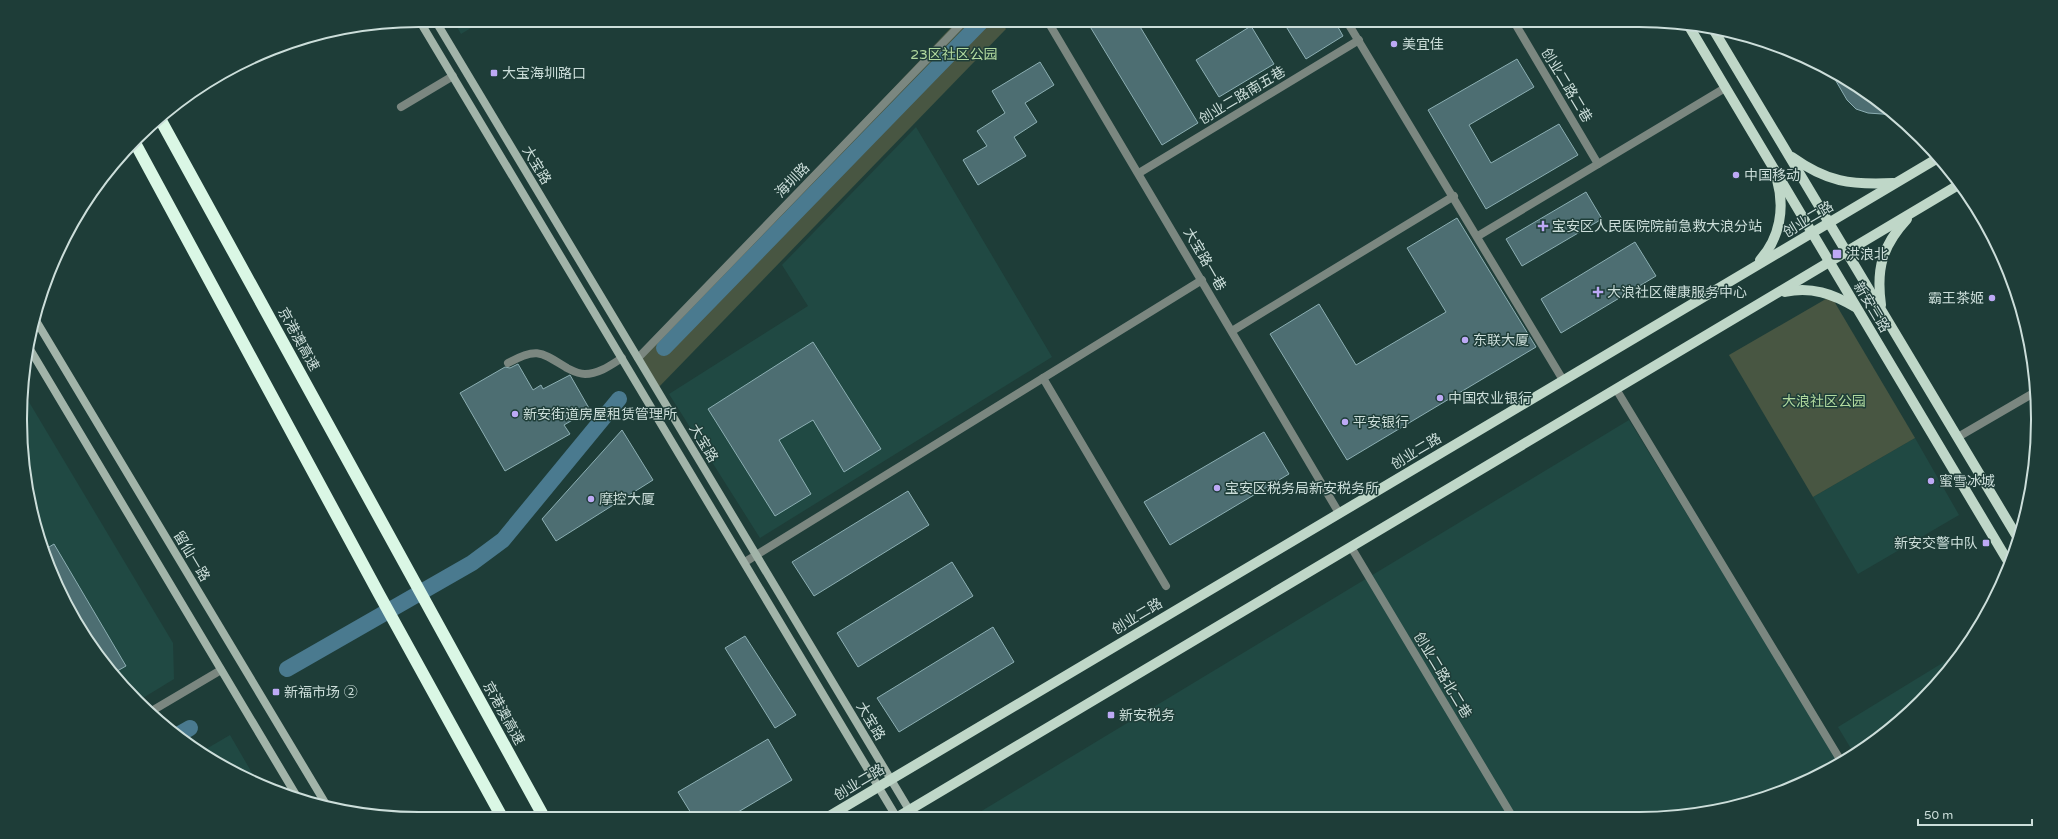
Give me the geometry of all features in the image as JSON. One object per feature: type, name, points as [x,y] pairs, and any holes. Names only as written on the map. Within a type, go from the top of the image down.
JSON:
[{"type":"highway","name":"京港澳高速","points":[[162,123],[541,812]]},
{"type":"highway","points":[[137,147],[379,594],[500,812]]},
{"type":"main road","name":"大宝路","points":[[423,27],[894,812]]},
{"type":"main road","name":"大宝路","points":[[439,27],[911,812]]},
{"type":"main road","name":"新安三路","points":[[1691,30],[2006,557]]},
{"type":"main road","name":"新安三路","points":[[1717,35],[2014,532]]},
{"type":"main road","points":[[1788,154],[1810,169],[1837,181],[1866,184],[1895,183]]},
{"type":"main road","name":"创业二路","points":[[836,812],[1934,161]]},
{"type":"main road","points":[[1755,266],[1766,254],[1775,240],[1780,222],[1780,191],[1773,168]]},
{"type":"main road","points":[[915,812],[1351,547],[1955,187]]},
{"type":"main road","points":[[1882,311],[1878,287],[1882,256],[1889,240],[1914,212]]},
{"type":"main road","points":[[1777,293],[1794,290],[1812,290],[1828,294],[1857,308]]},
{"type":"main road","name":"留仙一路","points":[[39,325],[323,800]]},
{"type":"main road","points":[[33,354],[294,791]]},
{"type":"street","name":"海圳路","points":[[638,358],[958,27]]},
{"type":"street","name":"大宝路一巷","points":[[1051,27],[1340,513]]},
{"type":"street","points":[[1351,27],[1454,196],[1563,380]]},
{"type":"street","name":"创业二路二巷","points":[[1517,27],[1598,164]]},
{"type":"street","name":"创业二路南五巷","points":[[1139,173],[1359,40]]},
{"type":"street","points":[[401,107],[453,76]]},
{"type":"street","points":[[1478,236],[1725,88]]},
{"type":"street","points":[[1232,331],[1454,196]]},
{"type":"street","points":[[744,562],[1202,280]]},
{"type":"street","points":[[508,362],[524,353],[535,352],[544,354],[575,372],[585,374],[600,371],[622,358]]},
{"type":"street","points":[[1043,378],[1166,586]]},
{"type":"street","points":[[1616,389],[1839,757]]},
{"type":"street","points":[[1958,438],[2030,395]]},
{"type":"street","name":"创业二路北二巷","points":[[1351,547],[1510,812]]},
{"type":"street","points":[[155,709],[221,670]]},
{"type":"shaded area","points":[[457,27],[472,27],[461,34]]},
{"type":"shaded area","points":[[916,127],[1052,357],[760,538],[669,394],[808,306],[782,265]]},
{"type":"shaded area","points":[[28,400],[173,643],[174,679],[143,698],[124,678],[93,638],[67,593],[48,546],[40,521],[30,471],[27,420]]},
{"type":"shaded area","points":[[1629,420],[1837,758],[1812,772],[1789,782],[1740,799],[1690,809],[1664,811],[980,812]]},
{"type":"shaded area","points":[[1915,438],[1959,515],[1858,574],[1813,497]]},
{"type":"shaded area","points":[[1949,659],[1934,678],[1897,715],[1857,746],[1851,749],[1838,727]]},
{"type":"shaded area","points":[[230,735],[253,775],[246,772],[206,749]]},
{"type":"green space","name":"23区社区公园","points":[[951,27],[1004,27],[1006,29],[657,389],[638,358]]},
{"type":"green space","name":"大浪社区公园","points":[[1831,296],[1915,438],[1813,497],[1729,355]]},
{"type":"building","points":[[1090,27],[1140,27],[1198,123],[1162,145]]},
{"type":"building","points":[[1252,27],[1274,64],[1219,97],[1196,60]]},
{"type":"building","points":[[1286,27],[1338,27],[1343,36],[1306,59]]},
{"type":"building","points":[[1517,59],[1534,87],[1469,125],[1491,163],[1559,124],[1578,155],[1486,209],[1428,110]]},
{"type":"building","points":[[1040,62],[1054,85],[1025,103],[1037,122],[1014,137],[1026,156],[978,185],[963,160],[987,146],[977,131],[1005,113],[992,91]]},
{"type":"building","points":[[1836,80],[1857,93],[1885,114],[1868,113],[1856,109],[1847,100]]},
{"type":"building","points":[[1586,192],[1602,219],[1522,266],[1506,239]]},
{"type":"building","name":"东联大厦","points":[[1457,218],[1536,347],[1347,460],[1270,334],[1319,304],[1356,365],[1446,312],[1407,248]]},
{"type":"building","points":[[1635,242],[1656,276],[1561,333],[1541,299]]},
{"type":"building","points":[[813,342],[881,449],[844,472],[813,420],[779,440],[811,494],[775,516],[708,409]]},
{"type":"building","name":"新安街道房屋租赁管理所","points":[[518,364],[533,390],[541,385],[543,389],[570,375],[590,410],[564,425],[570,434],[505,471],[460,393],[505,367],[510,368]]},
{"type":"building","name":"摩控大厦","points":[[622,430],[653,480],[556,541],[542,519]]},
{"type":"building","name":"宝安区税务局新安税务所","points":[[1264,432],[1289,474],[1170,545],[1144,502]]},
{"type":"building","points":[[908,491],[929,525],[814,596],[792,562]]},
{"type":"building","points":[[54,544],[126,666],[118,671],[93,638],[67,593],[48,547]]},
{"type":"building","points":[[952,562],[973,596],[858,667],[837,633]]},
{"type":"building","points":[[993,627],[1014,662],[899,732],[877,698]]},
{"type":"building","points":[[745,636],[796,715],[775,728],[725,648]]},
{"type":"building","points":[[768,739],[792,780],[738,812],[690,812],[678,792]]},
{"type":"waterway","points":[[664,348],[976,27]]},
{"type":"waterway","points":[[287,669],[472,563],[503,540],[619,399]]},
{"type":"waterway","points":[[183,732],[190,728]]},
{"type":"place","name":"美宜佳","points":[[1394,44]]},
{"type":"place","name":"大宝海圳路口","points":[[494,73]]},
{"type":"place","name":"中国移动","points":[[1736,175]]},
{"type":"place","name":"宝安区人民医院院前急救大浪分站","points":[[1543,226]]},
{"type":"place","name":"洪浪北","points":[[1837,254]]},
{"type":"place","name":"大浪社区健康服务中心","points":[[1598,292]]},
{"type":"place","name":"霸王茶姬","points":[[1992,298]]},
{"type":"place","name":"东联大厦","points":[[1465,340]]},
{"type":"place","name":"中国农业银行","points":[[1440,398]]},
{"type":"place","name":"新安街道房屋租赁管理所","points":[[515,414]]},
{"type":"place","name":"平安银行","points":[[1345,422]]},
{"type":"place","name":"蜜雪冰城","points":[[1931,481]]},
{"type":"place","name":"宝安区税务局新安税务所","points":[[1217,488]]},
{"type":"place","name":"摩控大厦","points":[[591,499]]},
{"type":"place","name":"新安交警中队","points":[[1986,543]]},
{"type":"place","name":"新福市场 ②","points":[[276,692]]},
{"type":"place","name":"新安税务","points":[[1111,715]]}]
